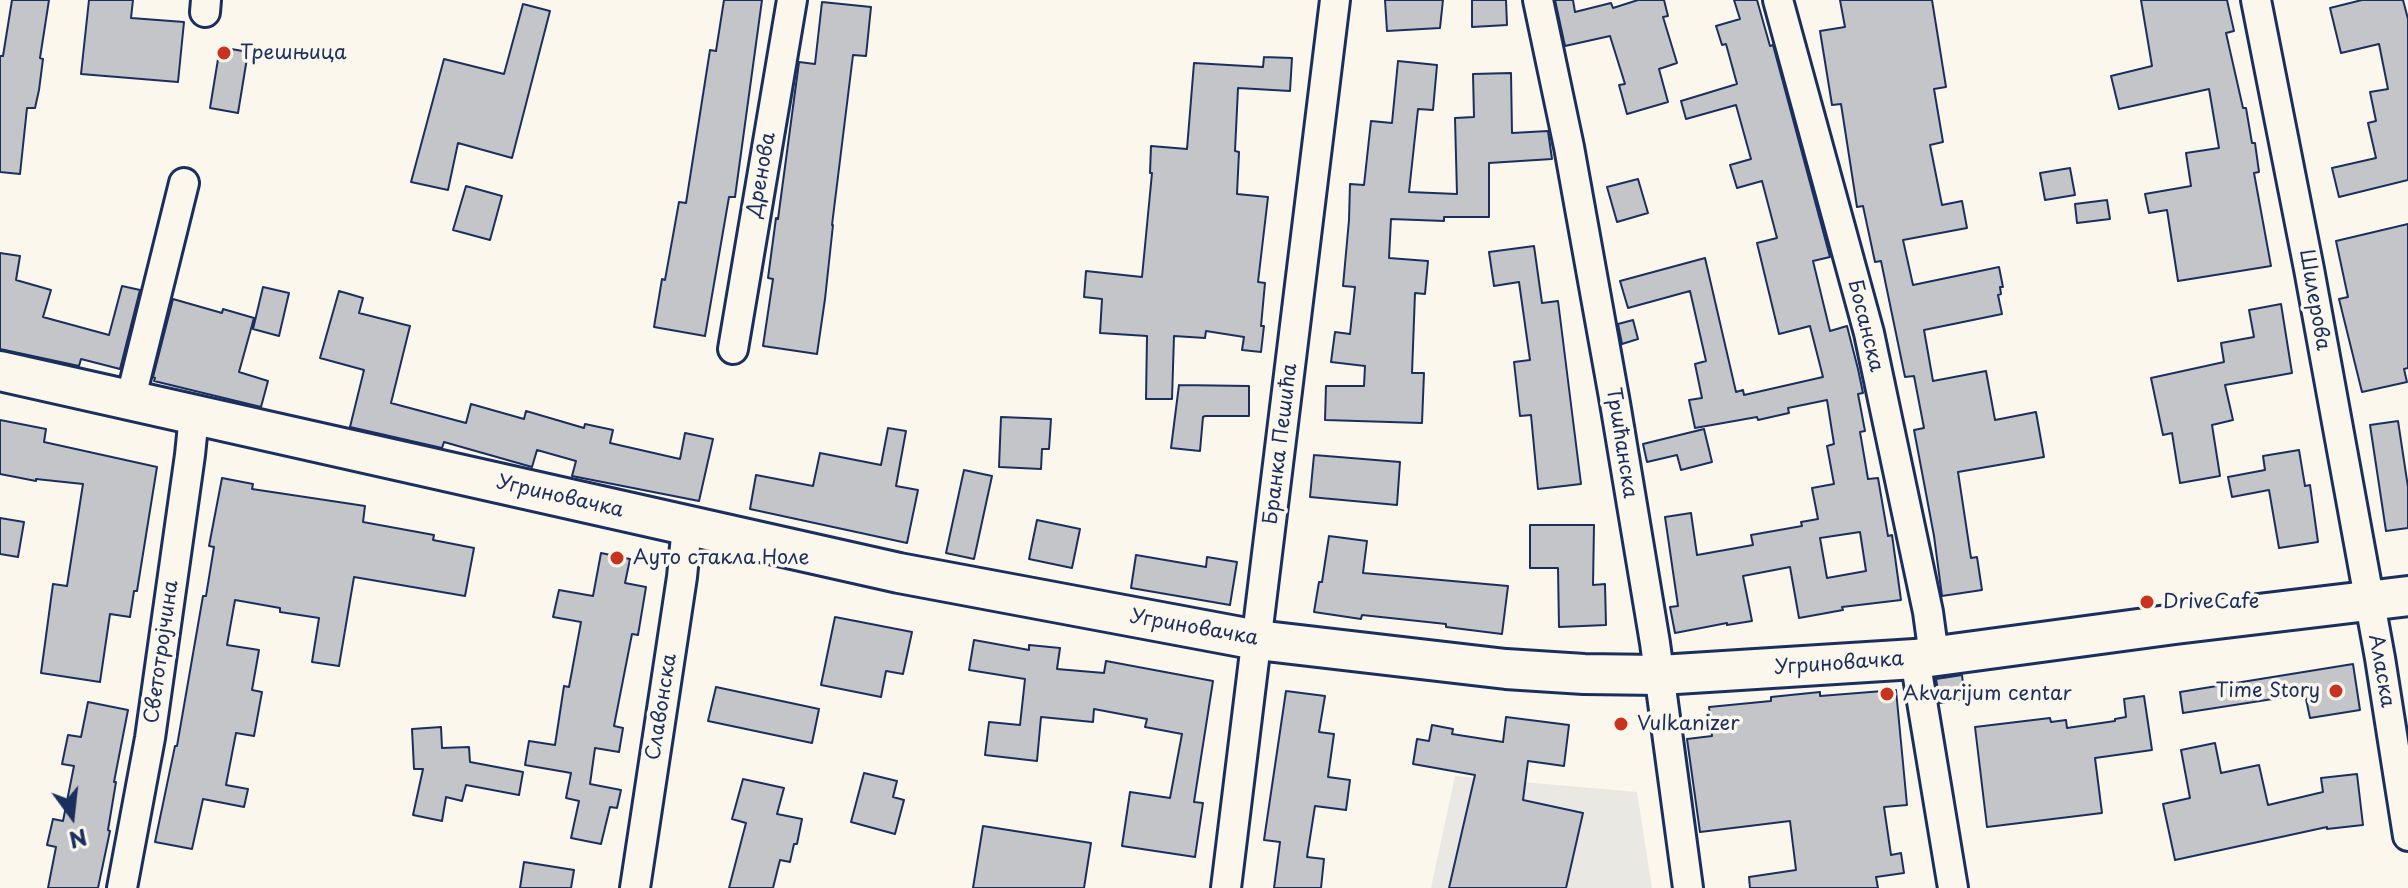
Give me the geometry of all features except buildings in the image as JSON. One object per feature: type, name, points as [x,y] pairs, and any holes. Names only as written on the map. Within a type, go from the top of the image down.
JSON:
[{"type":"main road","name":"Угриновачка","points":[[0,371],[899,573],[1257,640],[1506,669],[1660,675],[1925,657],[2408,596]]},
{"type":"street","name":"Дренова","points":[[733,349],[792,0]]},
{"type":"street","name":"Бранка Пешића","points":[[1226,888],[1335,0]]},
{"type":"street","name":"Тршћанска","points":[[1538,0],[1600,312],[1660,675],[1688,888]]},
{"type":"street","name":"Босанска","points":[[1778,0],[1869,333],[1928,612],[1925,657],[1953,888]]},
{"type":"street","name":"Шилерова","points":[[2256,0],[2368,601]]},
{"type":"street","points":[[130,401],[184,183]]},
{"type":"street","name":"Светотројчина","points":[[122,888],[150,738],[194,415]]},
{"type":"street","name":"Славонска","points":[[635,888],[687,526]]},
{"type":"street","name":"Аласка","points":[[2368,601],[2408,836]]},
{"type":"shaded area","points":[[1455,776],[1637,792],[1652,888],[1431,888]]},
{"type":"place","name":"Трешњица","points":[[224,53]]},
{"type":"place","name":"Ауто стакла Ноле","points":[[617,558]]},
{"type":"place","name":"DriveCafe","points":[[2147,602]]},
{"type":"place","name":"Time Story","points":[[2336,691]]},
{"type":"place","name":"Akvarijum centar","points":[[1887,694]]},
{"type":"place","name":"Vulkanizer","points":[[1621,724]]}]
